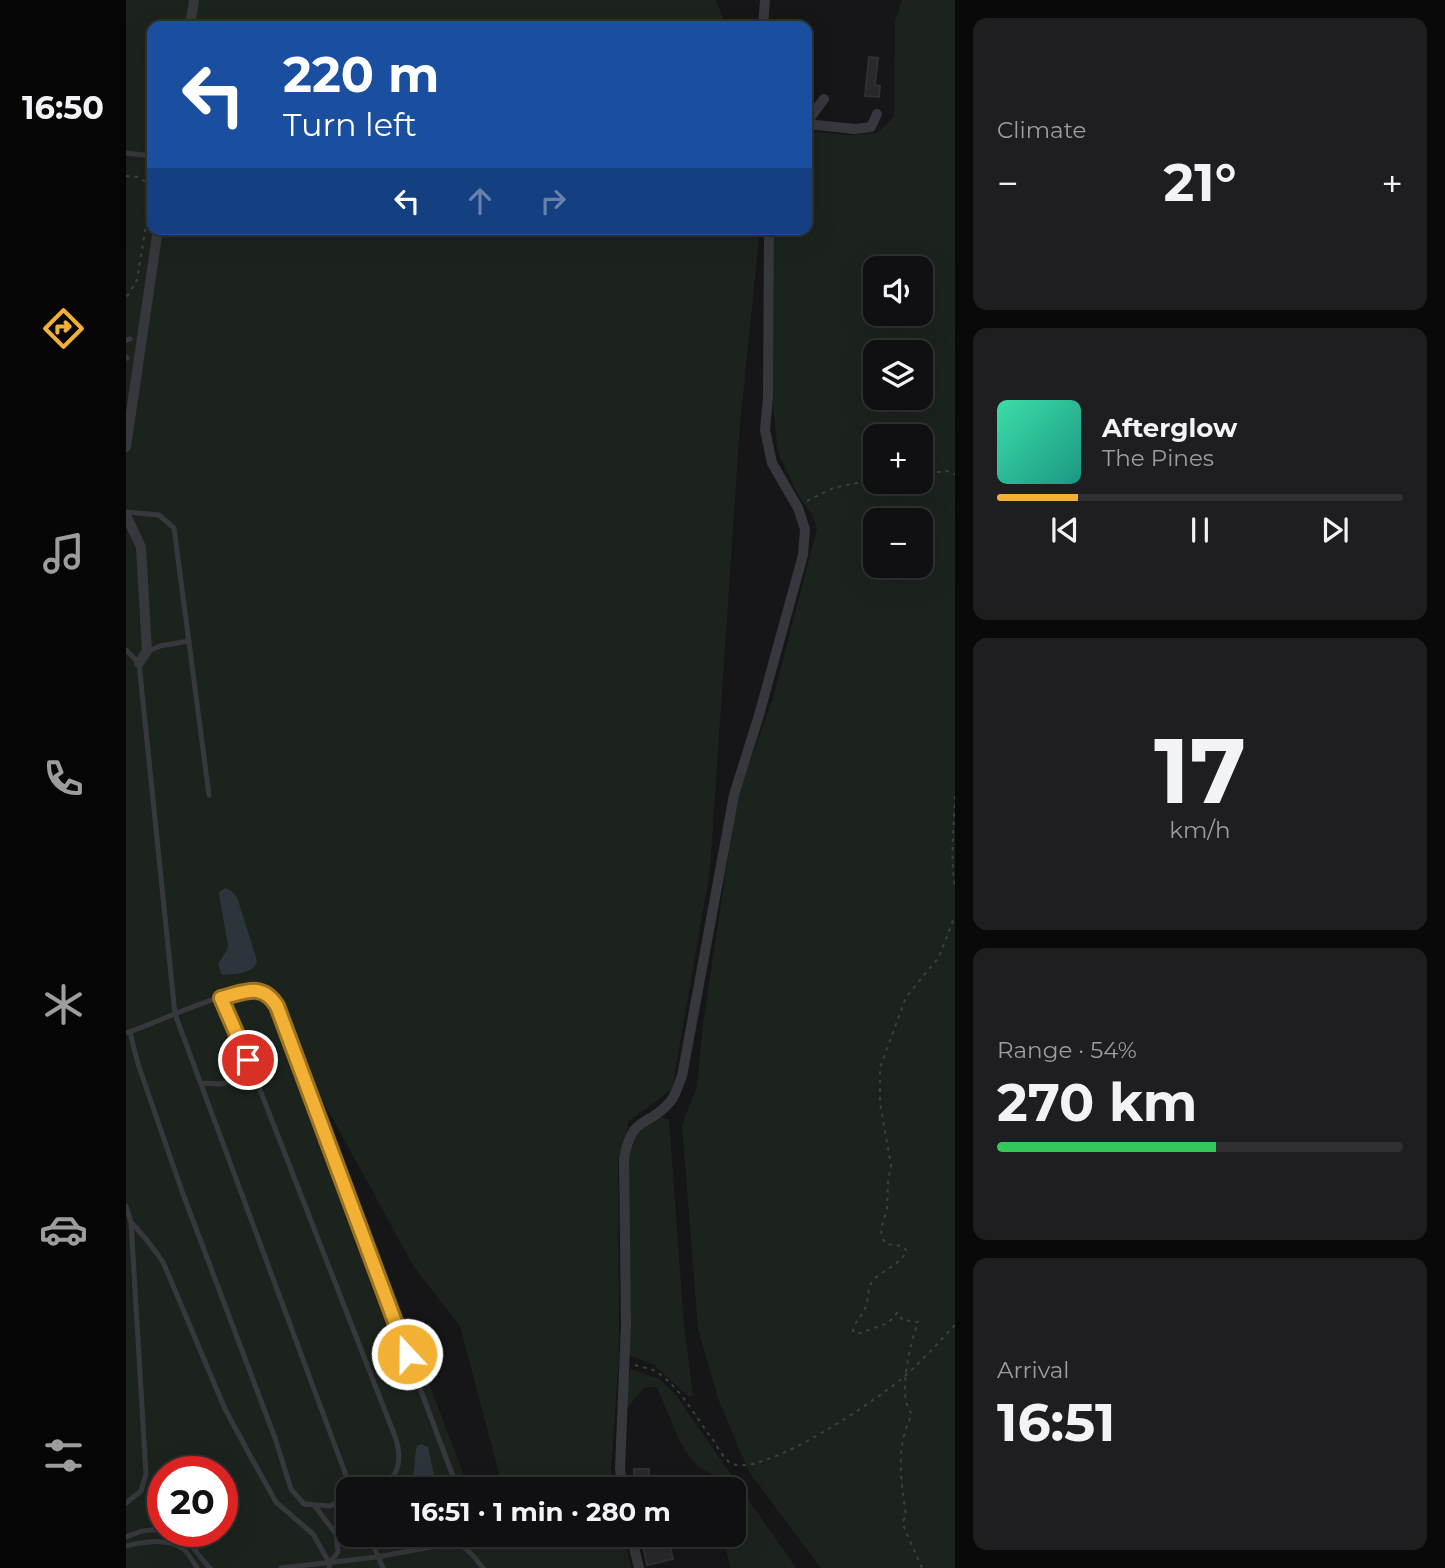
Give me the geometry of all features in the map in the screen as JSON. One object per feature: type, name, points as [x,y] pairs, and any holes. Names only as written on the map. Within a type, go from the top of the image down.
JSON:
[{"type":"street","points":[[191,21],[194,0]]},
{"type":"street","points":[[763,21],[765,0]]},
{"type":"street","points":[[812,116],[824,99]]},
{"type":"street","points":[[812,124],[855,129],[871,127],[877,114]]},
{"type":"street","points":[[126,447],[158,235]]},
{"type":"street","points":[[622,1477],[626,1325],[624,1159],[627,1139],[638,1124],[673,1100],[681,1076],[734,795],[803,555],[805,529],[798,508],[772,463],[765,430],[768,397],[769,235]]},
{"type":"street","points":[[126,513],[141,547],[146,651],[139,663]]},
{"type":"street","points":[[634,1547],[639,1568]]},
{"type":"lane","points":[[126,153],[147,155]]},
{"type":"lane","points":[[126,513],[159,515],[174,528],[209,795]]},
{"type":"lane","points":[[146,651],[189,641]]},
{"type":"lane","points":[[126,650],[139,663],[175,1014],[347,1477]]},
{"type":"lane","points":[[336,1503],[330,1506],[304,1504],[291,1489],[275,1438],[183,1194],[128,1032],[221,998],[249,991],[262,991],[270,995],[277,1006],[453,1477]]},
{"type":"lane","points":[[221,998],[255,1077],[397,1439],[401,1455],[397,1471],[391,1477]]},
{"type":"lane","points":[[201,1083],[219,1084],[255,1077]]},
{"type":"lane","points":[[126,1206],[131,1222],[146,1474],[141,1491],[126,1503]]},
{"type":"lane","points":[[131,1222],[163,1262],[225,1409],[276,1502],[313,1534],[329,1566]]},
{"type":"lane","points":[[314,1505],[336,1534],[338,1552],[329,1566]]},
{"type":"lane","points":[[126,1536],[147,1531]]},
{"type":"lane","points":[[126,1546],[149,1541],[170,1544],[184,1549],[197,1568]]},
{"type":"lane","points":[[193,1547],[199,1558],[210,1568]]},
{"type":"lane","points":[[373,1547],[383,1568]]},
{"type":"lane","points":[[320,1568],[431,1547]]},
{"type":"lane","points":[[466,1547],[483,1568]]},
{"type":"lane","points":[[281,1568],[329,1566]]},
{"type":"path","points":[[126,176],[138,177],[144,181],[147,191]]},
{"type":"path","points":[[126,298],[137,280],[147,219]]},
{"type":"path","points":[[933,473],[947,471],[955,474]]},
{"type":"path","points":[[798,508],[833,488],[863,482]]},
{"type":"path","points":[[955,796],[954,835],[951,846],[955,887]]},
{"type":"path","points":[[922,1568],[903,1521],[906,1516],[899,1466],[905,1429],[912,1414],[906,1399],[906,1376],[918,1322],[902,1320],[897,1313],[888,1323],[877,1328],[857,1334],[853,1331],[866,1307],[870,1285],[886,1269],[902,1261],[907,1251],[902,1246],[886,1244],[882,1238],[891,1165],[880,1103],[880,1068],[906,997],[939,957],[955,915]]},
{"type":"path","points":[[623,1362],[655,1371],[691,1406],[729,1462],[739,1466],[779,1455],[837,1426],[906,1376],[955,1325]]},
{"type":"shaded area","points":[[126,0],[716,0],[724,21],[147,21],[147,235],[759,235],[740,424],[710,870],[672,1089],[629,1121],[618,1161],[619,1354],[612,1477],[500,1477],[460,1326],[414,1267],[322,1099],[464,1477],[336,1477],[336,1547],[627,1547],[631,1568],[126,1568]]},
{"type":"shaded area","points":[[902,0],[955,0],[955,1568],[821,1568],[749,1472],[719,1401],[698,1329],[682,1125],[697,1086],[703,1024],[737,799],[773,698],[817,529],[813,516],[798,495],[778,452],[773,405],[774,235],[812,235],[812,131],[848,135],[877,133],[894,117],[895,22]]},
{"type":"shaded area","points":[[226,888],[234,893],[238,900],[257,961],[248,971],[222,975],[218,964],[228,945],[219,894]]},
{"type":"shaded area","points":[[660,1116],[669,1120],[684,1325],[693,1395],[689,1397],[654,1365],[629,1355],[628,1156],[639,1128]]},
{"type":"shaded area","points":[[630,1369],[660,1379],[675,1394],[733,1477],[717,1477],[691,1458],[679,1439],[657,1387],[644,1388],[628,1407],[626,1398]]},
{"type":"shaded area","points":[[421,1444],[428,1447],[434,1477],[412,1477],[417,1446]]},
{"type":"shaded area","points":[[746,1496],[796,1568],[731,1568],[725,1547],[746,1547]]},
{"type":"building","points":[[869,57],[878,58],[875,85],[880,86],[879,97],[865,96]]},
{"type":"building","points":[[634,1469],[649,1469],[649,1477],[634,1477]]},
{"type":"building","points":[[643,1547],[670,1547],[673,1559],[647,1565]]},
{"type":"route","points":[[248,1060],[221,998],[249,991],[262,991],[270,995],[277,1006],[407,1354]]}]
